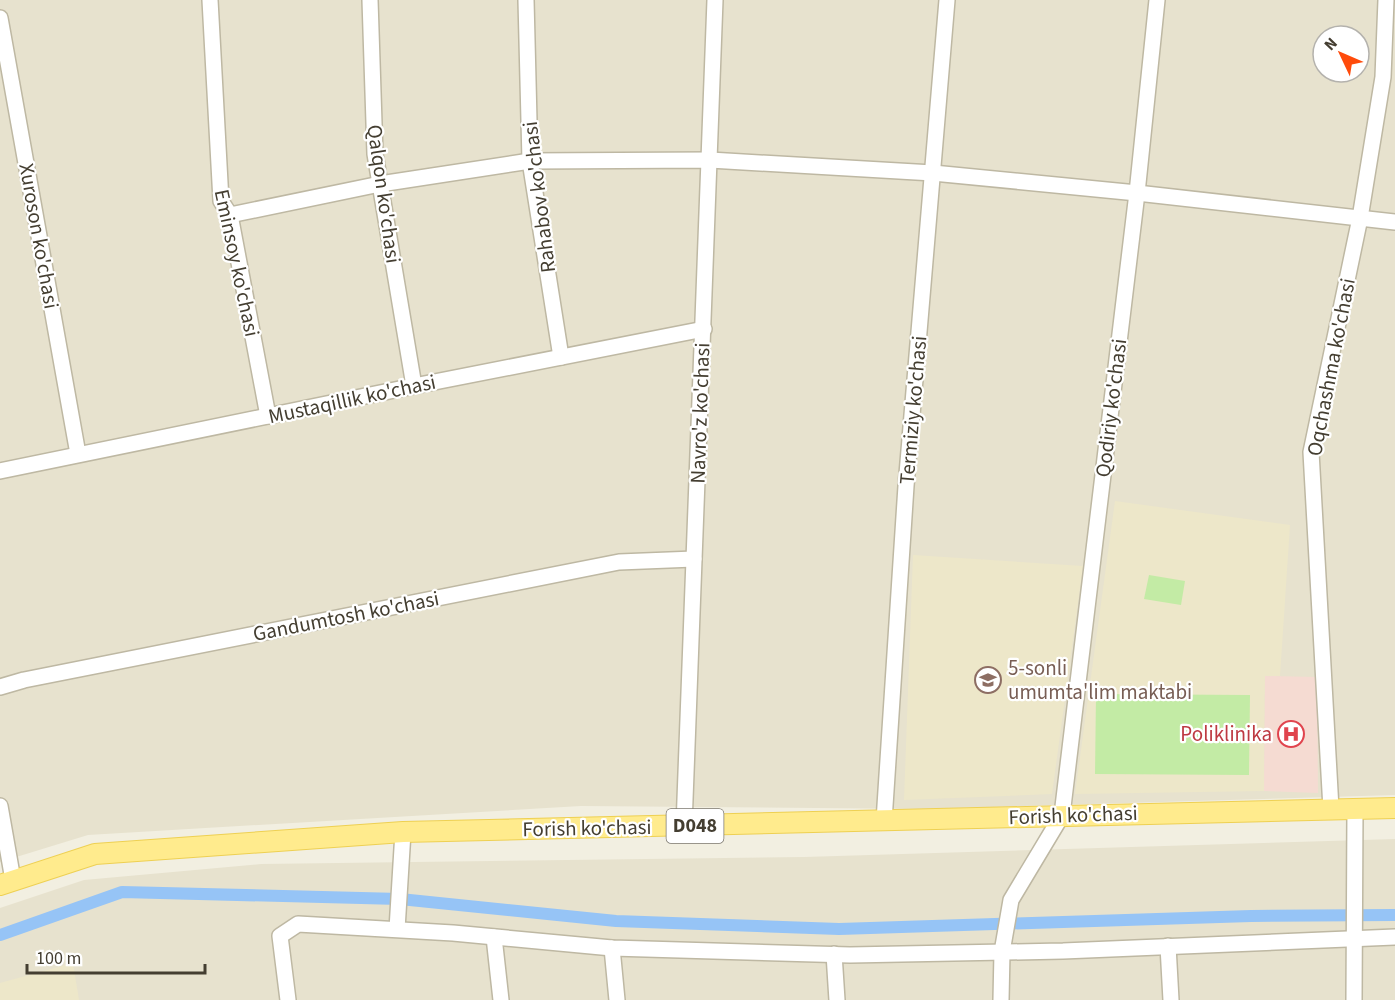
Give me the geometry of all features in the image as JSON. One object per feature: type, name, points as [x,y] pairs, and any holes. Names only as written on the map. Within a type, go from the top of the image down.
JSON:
[{"type":"main road","name":"Forish ko'chasi","points":[[7,883],[95,854],[403,832],[1395,808]]},
{"type":"street","name":"Eminsoy ko'chasi","points":[[210,0],[221,201],[230,214],[268,416]]},
{"type":"street","name":"Qalqon ko'chasi","points":[[369,0],[375,154],[414,386]]},
{"type":"street","name":"Rahabov ko'chasi","points":[[526,0],[530,160],[561,357]]},
{"type":"street","name":"Navro'z ko'chasi","points":[[684,826],[715,0]]},
{"type":"street","name":"Termiziy ko'chasi","points":[[884,821],[906,498],[947,0]]},
{"type":"street","name":"Qodiriy ko'chasi","points":[[1062,815],[1137,193],[1157,0]]},
{"type":"street","name":"Oqchashma ko'chasi","points":[[1331,808],[1311,452],[1360,218],[1383,77],[1386,0]]},
{"type":"street","name":"Xuroson ko'chasi","points":[[0,18],[78,454]]},
{"type":"street","points":[[230,214],[380,184],[530,160],[710,160],[933,173],[1395,222]]},
{"type":"street","name":"Mustaqillik ko'chasi","points":[[0,471],[704,329]]},
{"type":"street","name":"Gandumtosh ko'chasi","points":[[0,687],[619,562],[694,559]]},
{"type":"street","points":[[0,806],[7,883]]},
{"type":"street","points":[[1354,1000],[1355,809]]},
{"type":"street","points":[[1001,1000],[1002,952],[1011,900],[1062,815]]},
{"type":"street","points":[[398,930],[403,832]]},
{"type":"street","points":[[288,1000],[280,936],[298,924],[494,937],[612,948],[834,954],[1002,952],[1395,937]]},
{"type":"street","points":[[494,937],[501,1000]]},
{"type":"street","points":[[1168,946],[1171,1000]]},
{"type":"street","points":[[612,948],[616,1000]]},
{"type":"street","points":[[834,954],[837,1000]]},
{"type":"shaded area","points":[[0,0],[1395,0],[1395,795],[926,809],[581,806],[88,835],[0,862]]},
{"type":"shaded area","points":[[1115,501],[1290,525],[1280,676],[1265,676],[1264,791],[1075,794]]},
{"type":"shaded area","name":"5-sonli umumta'lim maktabi","points":[[913,555],[1083,566],[1052,794],[904,800]]},
{"type":"shaded area","name":"Poliklinika","points":[[1265,676],[1317,677],[1318,793],[1264,791]]},
{"type":"shaded area","points":[[1395,839],[1395,1000],[0,1000],[0,908],[84,880],[261,864],[804,857]]},
{"type":"shaded area","points":[[73,963],[79,1000],[0,1000],[0,983]]},
{"type":"green space","points":[[1149,575],[1185,581],[1181,605],[1144,599]]},
{"type":"green space","points":[[1096,694],[1250,695],[1249,775],[1095,774]]},
{"type":"waterway","points":[[0,935],[122,892],[400,899],[616,921],[839,929],[1251,916],[1395,915]]},
{"type":"place","name":"5-sonli umumta'lim maktabi","points":[[988,680]]},
{"type":"place","name":"Poliklinika","points":[[1291,734]]}]
